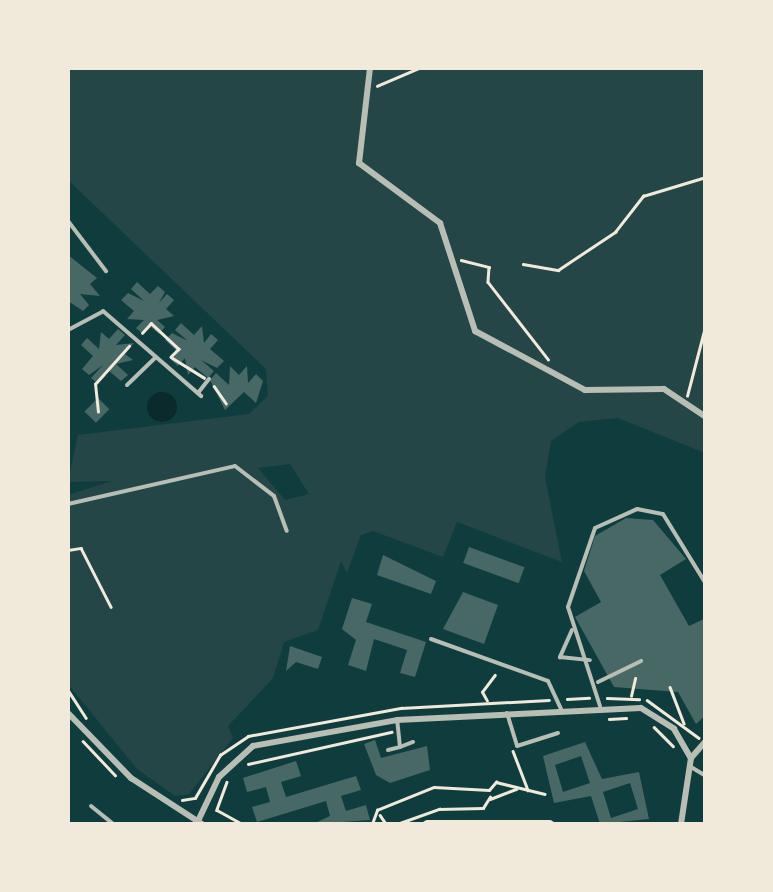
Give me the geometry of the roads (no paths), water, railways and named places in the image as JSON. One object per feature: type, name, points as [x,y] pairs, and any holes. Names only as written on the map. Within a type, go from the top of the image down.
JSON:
[{"type":"main road","points":[[426,824],[548,824]]},
{"type":"street","points":[[370,68],[371,87],[356,130],[358,162],[440,224],[476,331],[585,390],[650,387],[687,398],[706,417]]},
{"type":"street","points":[[68,712],[131,778],[200,823],[219,776],[253,746],[397,720],[601,710],[663,720],[691,763]]},
{"type":"street","points":[[680,824],[691,763],[706,741]]},
{"type":"lane","points":[[68,221],[106,272]]},
{"type":"lane","points":[[68,330],[104,311],[199,394],[209,379]]},
{"type":"lane","points":[[127,385],[156,356]]},
{"type":"lane","points":[[68,504],[235,466],[274,496],[286,531]]},
{"type":"lane","points":[[601,710],[598,682],[568,607],[584,541],[636,509],[663,514],[706,584]]},
{"type":"lane","points":[[574,630],[560,642],[560,657],[590,660]]},
{"type":"lane","points":[[431,639],[548,680],[560,710]]},
{"type":"lane","points":[[598,682],[640,661]]},
{"type":"lane","points":[[507,713],[517,746],[558,733]]},
{"type":"lane","points":[[397,720],[400,747]]},
{"type":"lane","points":[[388,750],[413,742]]},
{"type":"lane","points":[[691,763],[706,776]]},
{"type":"lane","points":[[91,806],[113,824]]}]
